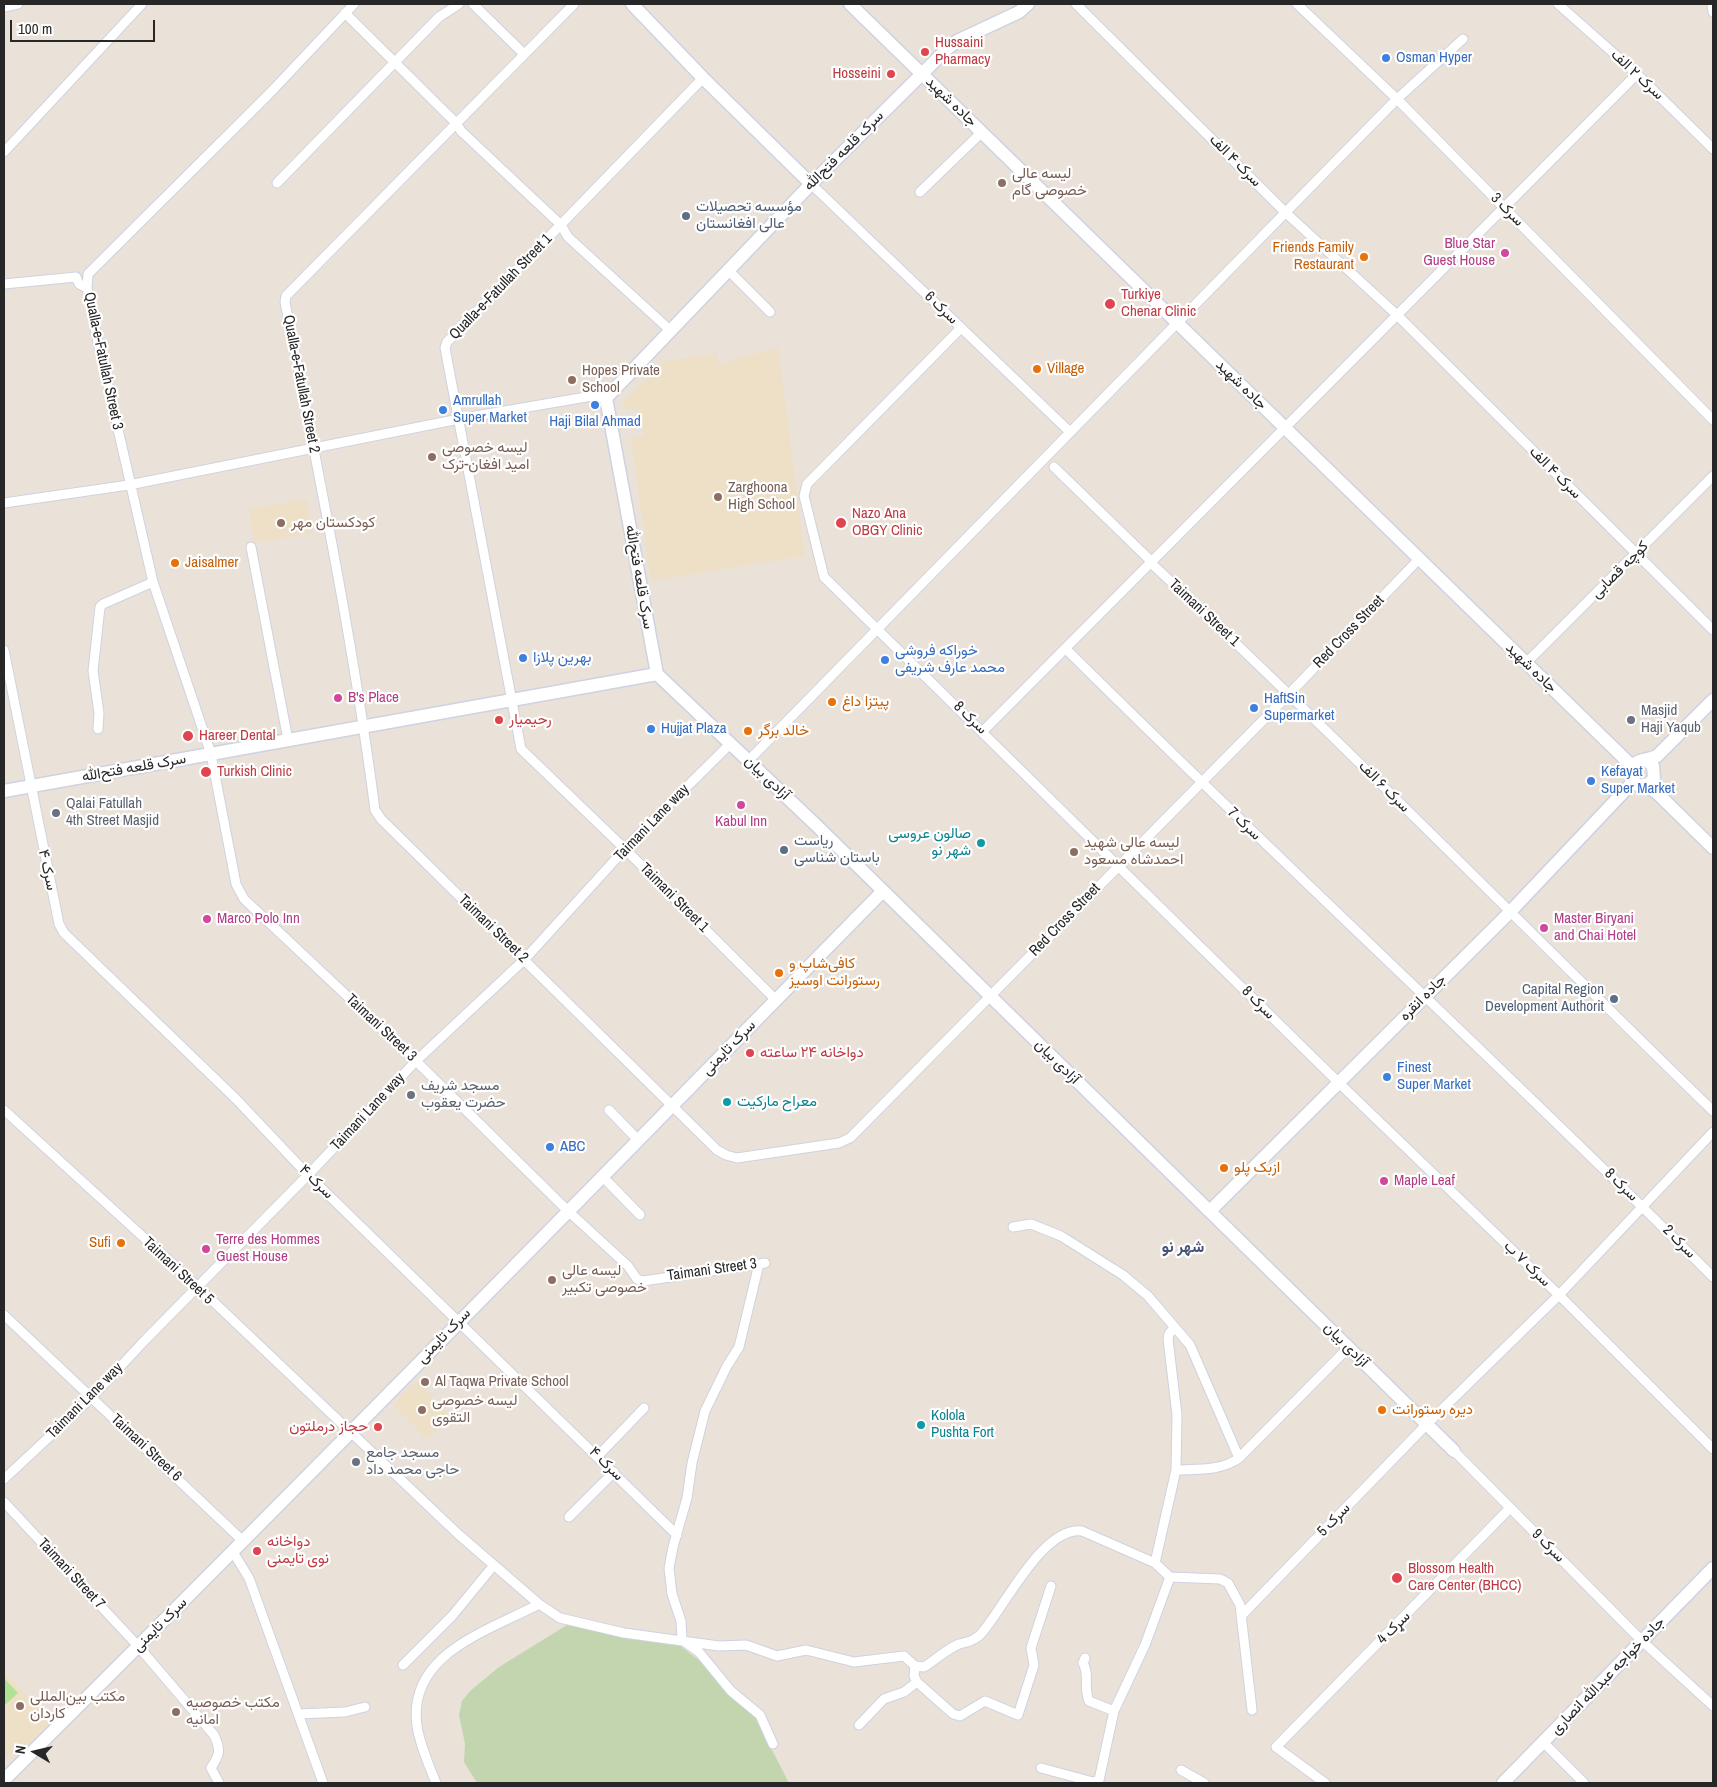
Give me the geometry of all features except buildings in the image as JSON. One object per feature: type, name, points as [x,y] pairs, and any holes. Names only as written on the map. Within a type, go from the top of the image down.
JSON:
[{"type":"main road","points":[[632,4],[703,78],[811,184]]},
{"type":"main road","name":"جاده شهید","points":[[850,4],[1632,766]]},
{"type":"main road","name":"سرک قلعه فتح‌الله","points":[[4,791],[657,674],[606,398],[811,184],[921,73],[956,41],[1019,12],[1028,4]]},
{"type":"main road","name":"آزادی بیان","points":[[657,674],[749,760],[1454,1451]]},
{"type":"main road","points":[[1713,700],[1657,756],[1647,761],[1639,761],[1632,766],[1630,774],[1633,782],[1639,786],[1651,789],[1713,848]]},
{"type":"main road","points":[[1647,761],[1653,766],[1655,774],[1651,789]]},
{"type":"main road","name":"جاده انقره","points":[[1210,1211],[1509,913],[1633,782]]},
{"type":"main road","name":"سرک تایمنی","points":[[4,1780],[351,1434],[459,1320],[883,891]]},
{"type":"main road","name":"جاده خواجه عبدالله انصاری","points":[[1503,1783],[1713,1568]]},
{"type":"street","points":[[4,7],[18,4]]},
{"type":"street","points":[[4,152],[142,4]]},
{"type":"street","name":"Qualla-e-Fatullah Street 3","points":[[211,754],[152,582],[87,288],[88,274],[269,94],[354,4]]},
{"type":"street","points":[[277,183],[439,17],[459,4]]},
{"type":"street","points":[[473,4],[523,54]]},
{"type":"street","name":"Qualla-e-Fatullah Street 2","points":[[364,727],[314,448],[285,302],[286,296],[574,4]]},
{"type":"street","name":"سرک ۴ الف","points":[[1076,4],[1286,212],[1397,315],[1713,630]]},
{"type":"street","name":"سرک 3","points":[[1297,4],[1397,99],[1713,420]]},
{"type":"street","name":"سرک ۲ الف","points":[[1558,4],[1637,74],[1713,149]]},
{"type":"street","points":[[1712,4],[1713,12]]},
{"type":"street","points":[[345,13],[456,123],[461,131],[561,225],[568,237],[670,331]]},
{"type":"street","points":[[749,760],[1397,99],[1463,39]]},
{"type":"street","points":[[983,731],[1637,74]]},
{"type":"street","name":"Qualla-e-Fatullah Street 1","points":[[510,700],[445,348],[447,342],[703,78]]},
{"type":"street","points":[[920,192],[982,132]]},
{"type":"street","name":"سرک 6","points":[[811,184],[1070,432]]},
{"type":"street","points":[[728,270],[770,312]]},
{"type":"street","points":[[4,284],[76,277],[79,284],[87,288]]},
{"type":"street","name":"سرک 8","points":[[961,328],[807,484],[804,490],[806,507],[824,577],[1339,1082]]},
{"type":"street","points":[[4,503],[130,485],[457,419],[592,396],[606,398]]},
{"type":"street","points":[[1054,467],[1151,562]]},
{"type":"street","name":"کوچه قصابی","points":[[1526,663],[1713,476]]},
{"type":"street","points":[[251,548],[288,740]]},
{"type":"street","name":"Red Cross Street","points":[[673,1105],[717,1150],[726,1156],[738,1158],[839,1143],[850,1138],[1200,782],[1290,694],[1419,559]]},
{"type":"street","name":"Taimani Street 1","points":[[1151,562],[1257,663]]},
{"type":"street","points":[[98,729],[99,713],[93,671],[100,607],[152,582]]},
{"type":"street","name":"سرک 7","points":[[1066,649],[1200,782],[1425,996]]},
{"type":"street","name":"سرک ۴","points":[[4,650],[58,924],[64,933],[236,1099],[308,1176],[459,1320],[677,1535]]},
{"type":"street","name":"سرک ۶ الف","points":[[1257,663],[1509,913],[1713,1111]]},
{"type":"street","name":"Taimani Street 1","points":[[510,700],[524,755],[625,849],[776,1000]]},
{"type":"street","name":"Taimani Street 2","points":[[364,727],[375,810],[380,819],[673,1105]]},
{"type":"street","name":"Taimani Lane way","points":[[4,1479],[92,1397],[146,1338],[308,1176],[416,1061],[525,959],[625,849],[731,743]]},
{"type":"street","name":"Taimani Street 3","points":[[211,754],[236,884],[244,899],[416,1061],[568,1211],[628,1266],[639,1280],[762,1263],[739,1347],[727,1366],[705,1411],[677,1535]]},
{"type":"street","name":"سرک 8","points":[[1425,996],[1644,1208]]},
{"type":"street","name":"سرک ۷ ب","points":[[1339,1082],[1559,1295],[1713,1449]]},
{"type":"street","name":"Taimani Street 5","points":[[4,1110],[198,1287],[351,1434],[494,1565],[539,1604],[566,1621],[624,1633],[719,1646],[746,1645],[777,1656],[800,1650],[810,1650],[854,1662],[904,1656],[915,1666]]},
{"type":"street","points":[[609,1110],[638,1140]]},
{"type":"street","name":"سرک 5","points":[[1241,1616],[1426,1425],[1559,1295],[1644,1208],[1713,1132]]},
{"type":"street","points":[[602,1176],[640,1215]]},
{"type":"street","name":"سرک 2","points":[[1644,1208],[1713,1277]]},
{"type":"street","points":[[1013,1228],[1031,1224],[1061,1236],[1123,1275],[1148,1296],[1190,1345],[1239,1458]]},
{"type":"street","name":"Taimani Street 6","points":[[4,1315],[243,1540]]},
{"type":"street","points":[[1155,1563],[1176,1470],[1177,1415],[1168,1339],[1174,1328]]},
{"type":"street","points":[[1176,1470],[1232,1464],[1348,1348]]},
{"type":"street","points":[[598,1456],[644,1408]]},
{"type":"street","name":"سرک 9","points":[[1454,1451],[1642,1641],[1713,1706]]},
{"type":"street","points":[[569,1518],[614,1472]]},
{"type":"street","name":"Taimani Street 7","points":[[4,1502],[138,1646],[214,1735],[220,1747],[218,1758],[211,1768],[219,1783]]},
{"type":"street","name":"سړک 4","points":[[1319,1781],[1276,1747],[1510,1508]]},
{"type":"street","points":[[1051,1586],[1032,1648],[1034,1665],[1018,1715],[985,1701],[966,1713],[957,1716],[917,1682],[914,1676],[915,1666],[924,1668],[959,1644],[975,1639],[1004,1603],[1034,1559],[1074,1530],[1082,1531],[1155,1563],[1170,1577],[1224,1581],[1238,1600],[1252,1710]]},
{"type":"street","points":[[677,1535],[669,1568],[672,1594],[681,1621],[682,1640],[699,1652],[731,1691],[760,1715],[773,1744]]},
{"type":"street","points":[[233,1552],[248,1578],[323,1783]]},
{"type":"street","points":[[403,1665],[452,1616],[494,1565]]},
{"type":"street","points":[[1041,1768],[1097,1783],[1114,1711],[1145,1645],[1170,1577]]},
{"type":"street","points":[[436,1783],[421,1742],[417,1724],[417,1708],[425,1676],[451,1649],[484,1629],[509,1620],[539,1604]]},
{"type":"street","points":[[1085,1658],[1083,1663],[1087,1671],[1085,1686],[1090,1702],[1114,1711]]},
{"type":"street","points":[[859,1725],[884,1699],[904,1692],[917,1682]]},
{"type":"street","points":[[298,1714],[345,1712],[365,1707]]},
{"type":"street","points":[[1543,1742],[1584,1783]]},
{"type":"street","points":[[1181,1770],[1204,1783]]},
{"type":"shaded area","name":"Zarghoona High School","points":[[778,347],[805,556],[651,581],[631,438],[644,436],[639,408],[625,410],[624,400],[665,361],[717,353],[718,364]]},
{"type":"shaded area","name":"کودکستان مهر","points":[[307,499],[312,533],[254,543],[249,509]]},
{"type":"shaded area","name":"لیسه خصوصی التقوی","points":[[417,1381],[451,1416],[427,1440],[393,1405]]},
{"type":"shaded area","name":"مکتب بین‌المللی کاردان","points":[[4,1671],[51,1722],[16,1756],[12,1752],[6,1757],[4,1755]]},
{"type":"green space","points":[[567,1625],[679,1645],[700,1661],[736,1702],[752,1711],[789,1783],[477,1783],[464,1762],[465,1744],[459,1715],[462,1701],[470,1691],[499,1667]]},
{"type":"green space","points":[[4,1678],[18,1693],[4,1706]]},
{"type":"place","name":"Hussaini Pharmacy","points":[[925,52]]},
{"type":"place","name":"Osman Hyper","points":[[1386,58]]},
{"type":"place","name":"Hosseini","points":[[891,74]]},
{"type":"place","name":"لیسه عالی خصوصی گام","points":[[1002,183]]},
{"type":"place","name":"مؤسسه تحصیلات عالی افغانستان","points":[[686,216]]},
{"type":"place","name":"Blue Star Guest House","points":[[1505,253]]},
{"type":"place","name":"Friends Family Restaurant","points":[[1364,257]]},
{"type":"place","name":"Turkiye Chenar Clinic","points":[[1110,304]]},
{"type":"place","name":"Village","points":[[1037,369]]},
{"type":"place","name":"Hopes Private School","points":[[572,380]]},
{"type":"place","name":"Haji Bilal Ahmad","points":[[595,405]]},
{"type":"place","name":"Amrullah Super Market","points":[[443,410]]},
{"type":"place","name":"لیسه خصوصی امید افغان-ترک","points":[[432,457]]},
{"type":"place","name":"Zarghoona High School","points":[[718,497]]},
{"type":"place","name":"کودکستان مهر","points":[[281,523]]},
{"type":"place","name":"Nazo Ana OBGY Clinic","points":[[841,523]]},
{"type":"place","name":"Jaisalmer","points":[[175,563]]},
{"type":"place","name":"بهرین پلازا","points":[[523,658]]},
{"type":"place","name":"خوراکه فروشی محمد عارف شریفی","points":[[885,660]]},
{"type":"place","name":"B's Place","points":[[338,698]]},
{"type":"place","name":"پیتزا داغ","points":[[832,702]]},
{"type":"place","name":"HaftSin Supermarket","points":[[1254,708]]},
{"type":"place","name":"رحیمیار","points":[[499,720]]},
{"type":"place","name":"Masjid Haji Yaqub","points":[[1631,720]]},
{"type":"place","name":"Hujjat Plaza","points":[[651,729]]},
{"type":"place","name":"خالد برگر","points":[[748,731]]},
{"type":"place","name":"Hareer Dental","points":[[188,736]]},
{"type":"place","name":"Turkish Clinic","points":[[206,772]]},
{"type":"place","name":"Kefayat Super Market","points":[[1591,781]]},
{"type":"place","name":"Kabul Inn","points":[[741,805]]},
{"type":"place","name":"Qalai Fatullah 4th Street Masjid","points":[[56,813]]},
{"type":"place","name":"صالون عروسی شهر نو","points":[[981,843]]},
{"type":"place","name":"ریاست باستان شناسی","points":[[784,850]]},
{"type":"place","name":"لیسه عالی شهید احمدشاه مسعود","points":[[1074,852]]},
{"type":"place","name":"Marco Polo Inn","points":[[207,919]]},
{"type":"place","name":"Master Biryani and Chai Hotel","points":[[1544,928]]},
{"type":"place","name":"کافی‌شاپ و رستورانت اوسیز","points":[[779,973]]},
{"type":"place","name":"Capital Region Development Authorit","points":[[1614,999]]},
{"type":"place","name":"دواخانه ۲۴ ساعته","points":[[750,1053]]},
{"type":"place","name":"Finest Super Market","points":[[1387,1077]]},
{"type":"place","name":"مسجد شریف حضرت یعقوب","points":[[411,1095]]},
{"type":"place","name":"معراح مارکیت","points":[[727,1102]]},
{"type":"place","name":"ABC","points":[[550,1147]]},
{"type":"place","name":"ازبک پلو","points":[[1224,1168]]},
{"type":"place","name":"Maple Leaf","points":[[1384,1181]]},
{"type":"place","name":"Sufi","points":[[121,1243]]},
{"type":"place","name":"Terre des Hommes Guest House","points":[[206,1249]]},
{"type":"place","name":"لیسه عالی خصوصی تکبیر","points":[[552,1280]]},
{"type":"place","name":"Al Taqwa Private School","points":[[425,1382]]},
{"type":"place","name":"لیسه خصوصی التقوی","points":[[422,1410]]},
{"type":"place","name":"دیره رستورانت","points":[[1382,1410]]},
{"type":"place","name":"Kolola Pushta Fort","points":[[921,1425]]},
{"type":"place","name":"حجاز درملتون","points":[[378,1427]]},
{"type":"place","name":"مسجد جامع حاجی محمد داد","points":[[356,1462]]},
{"type":"place","name":"دواخانه نوی تایمنی","points":[[257,1551]]},
{"type":"place","name":"Blossom Health Care Center (BHCC)","points":[[1397,1578]]},
{"type":"place","name":"مکتب بین‌المللی کاردان","points":[[20,1706]]},
{"type":"place","name":"مکتب خصوصیه امانیه","points":[[176,1712]]},
{"type":"district","name":"شهر نو","points":[[1183,1248]]}]
